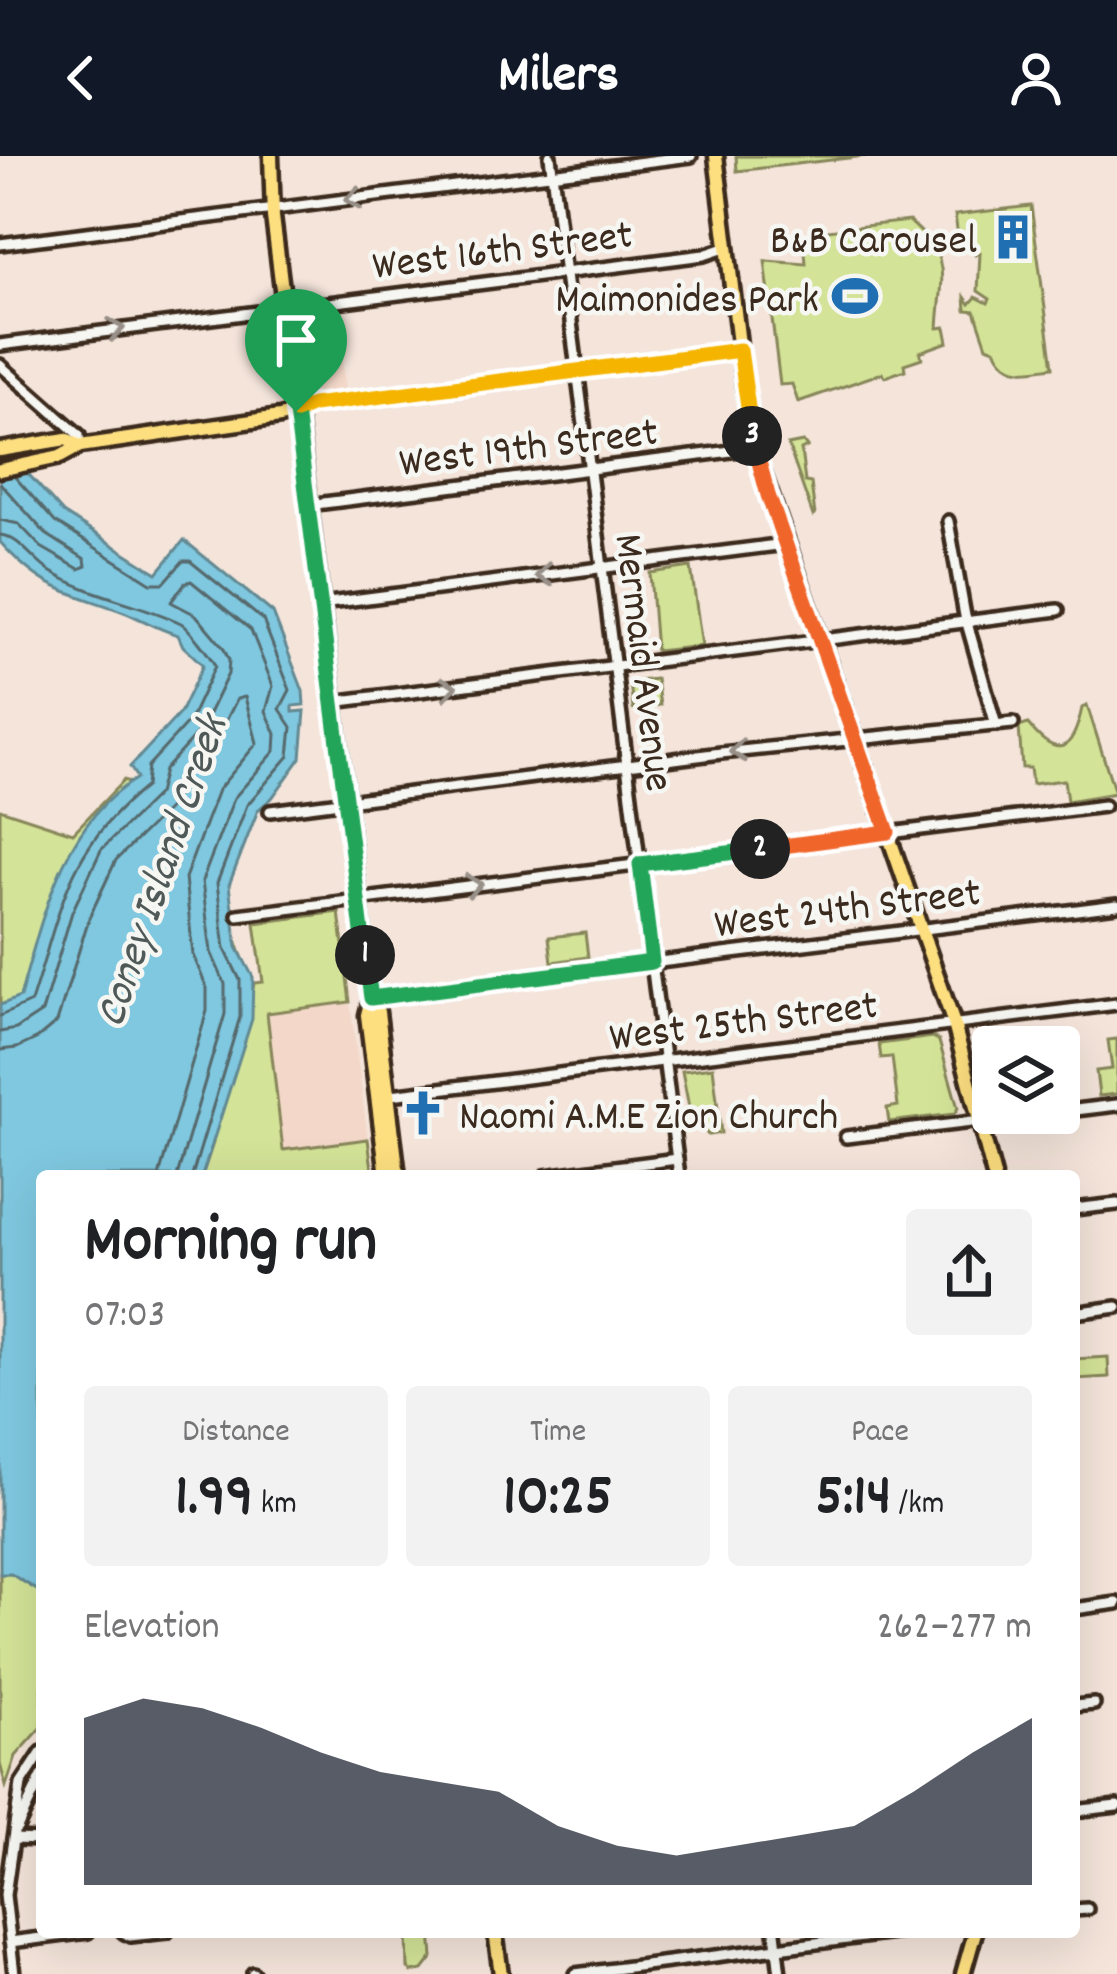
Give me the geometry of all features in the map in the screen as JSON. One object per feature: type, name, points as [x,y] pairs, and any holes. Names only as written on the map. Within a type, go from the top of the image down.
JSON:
[{"type":"main road","points":[[271,156],[272,209],[296,412],[371,998],[378,1012],[387,1170]]},
{"type":"main road","points":[[716,156],[755,448],[922,928],[972,1089]]},
{"type":"main road","points":[[0,470],[70,454],[80,446],[296,412]]},
{"type":"main road","points":[[7,448],[66,439],[80,446]]},
{"type":"main road","points":[[383,1096],[397,1170]]},
{"type":"main road","points":[[984,1134],[993,1170]]},
{"type":"main road","points":[[496,1938],[500,1974]]},
{"type":"main road","points":[[963,1974],[973,1938]]},
{"type":"street","name":"Mermaid Avenue","points":[[550,156],[678,1170]]},
{"type":"street","points":[[0,244],[691,156]]},
{"type":"street","name":"West 16th Street","points":[[0,345],[704,255],[725,248]]},
{"type":"street","points":[[296,412],[313,405],[740,350]]},
{"type":"street","points":[[0,365],[79,435],[80,446]]},
{"type":"street","name":"West 19th Street","points":[[308,505],[755,448]]},
{"type":"street","points":[[948,521],[967,622],[996,725]]},
{"type":"street","points":[[321,604],[785,544]]},
{"type":"street","points":[[333,703],[1058,610]]},
{"type":"street","points":[[270,811],[627,765],[1013,723]]},
{"type":"street","points":[[238,915],[1104,806]]},
{"type":"street","name":"West 24th Street","points":[[371,998],[1117,905]]},
{"type":"street","name":"West 25th Street","points":[[383,1096],[1117,1004]]},
{"type":"street","points":[[1080,1109],[1117,1105]]},
{"type":"street","points":[[846,1137],[972,1122]]},
{"type":"street","points":[[592,1170],[677,1159]]},
{"type":"street","points":[[1080,1208],[1117,1204]]},
{"type":"street","points":[[1080,1312],[1117,1307]]},
{"type":"street","points":[[1080,1608],[1117,1603]]},
{"type":"street","points":[[1080,1705],[1094,1704]]},
{"type":"street","points":[[14,1974],[4,1895],[21,1784],[36,1761]]},
{"type":"street","points":[[13,1839],[36,1789]]},
{"type":"street","points":[[1080,1810],[1117,1806]]},
{"type":"street","points":[[13,1839],[36,1840]]},
{"type":"street","points":[[1080,1910],[1088,1909]]},
{"type":"street","points":[[10,1942],[41,1938]]},
{"type":"street","points":[[776,1938],[780,1974]]},
{"type":"street","points":[[575,1974],[855,1938]]},
{"type":"shaded area","points":[[341,351],[345,390],[314,394],[309,355]]},
{"type":"shaded area","points":[[350,1002],[368,1139],[283,1151],[267,1013]]},
{"type":"green space","points":[[736,156],[866,156],[737,171]]},
{"type":"green space","points":[[1031,206],[1053,367],[1026,370],[1007,365],[987,346],[975,311],[966,310],[965,297],[970,304],[976,297],[988,303],[990,299],[978,291],[980,253],[975,255],[961,240],[960,252],[955,215]]},
{"type":"green space","name":"Maimonides Park","points":[[909,221],[938,257],[942,281],[938,328],[945,327],[948,342],[920,352],[922,358],[904,364],[905,370],[885,377],[882,373],[798,402],[792,384],[780,385],[765,261],[806,264],[804,239],[817,237],[818,231]]},
{"type":"green space","points":[[803,442],[807,447],[801,450],[805,482],[811,483],[813,516],[788,445]]},
{"type":"green space","points":[[691,567],[702,646],[656,651],[650,573]]},
{"type":"green space","points":[[656,679],[660,705],[633,709],[630,682]]},
{"type":"green space","points":[[1087,705],[1115,793],[1067,801],[1064,780],[1032,784],[1030,768],[1022,768],[1019,727],[1028,724],[1048,743],[1063,746]]},
{"type":"green space","points":[[124,780],[132,784],[66,898],[0,1043],[0,809],[73,833]]},
{"type":"green space","points":[[339,912],[350,1002],[267,1013],[283,1150],[368,1139],[372,1170],[204,1170],[213,1143],[235,934],[253,989],[254,983],[263,982],[255,923]]},
{"type":"green space","points":[[585,933],[588,957],[552,962],[549,937]]},
{"type":"green space","points":[[933,1037],[939,1041],[958,1108],[954,1114],[889,1122],[887,1108],[898,1106],[892,1057],[881,1058],[879,1044]]},
{"type":"green space","points":[[1117,1039],[1117,1094],[1099,1096],[1096,1071],[1112,1069],[1108,1040]]},
{"type":"green space","points":[[713,1067],[721,1133],[708,1135],[699,1122],[692,1123],[682,1071]]},
{"type":"green space","points":[[1108,1357],[1109,1377],[1080,1379],[1080,1359]]},
{"type":"green space","points":[[0,1574],[11,1574],[36,1589],[36,1734],[16,1756],[6,1786],[0,1764]]},
{"type":"green space","points":[[407,1938],[431,1938],[433,1957],[423,1970],[408,1968]]},
{"type":"water","name":"Coney Island Creek","points":[[0,442],[63,513],[157,573],[184,540],[273,613],[303,691],[304,705],[293,706],[293,712],[305,711],[301,758],[258,810],[229,885],[237,947],[253,977],[252,1019],[204,1170],[36,1170],[36,1589],[11,1574],[0,1574],[0,1005],[20,997],[47,905],[73,847],[111,797],[137,778],[130,767],[180,713],[203,665],[178,635],[57,588],[30,571],[0,542]]},
{"type":"place","name":"B&B Carousel","points":[[1013,237]]},
{"type":"place","name":"Maimonides Park","points":[[855,296]]},
{"type":"place","name":"Naomi A.M.E Zion Church","points":[[423,1113]]},
{"type":"route","points":[[740,350],[753,439],[768,495],[888,832],[640,864],[652,962],[371,998],[296,412],[313,405],[740,350]]}]
